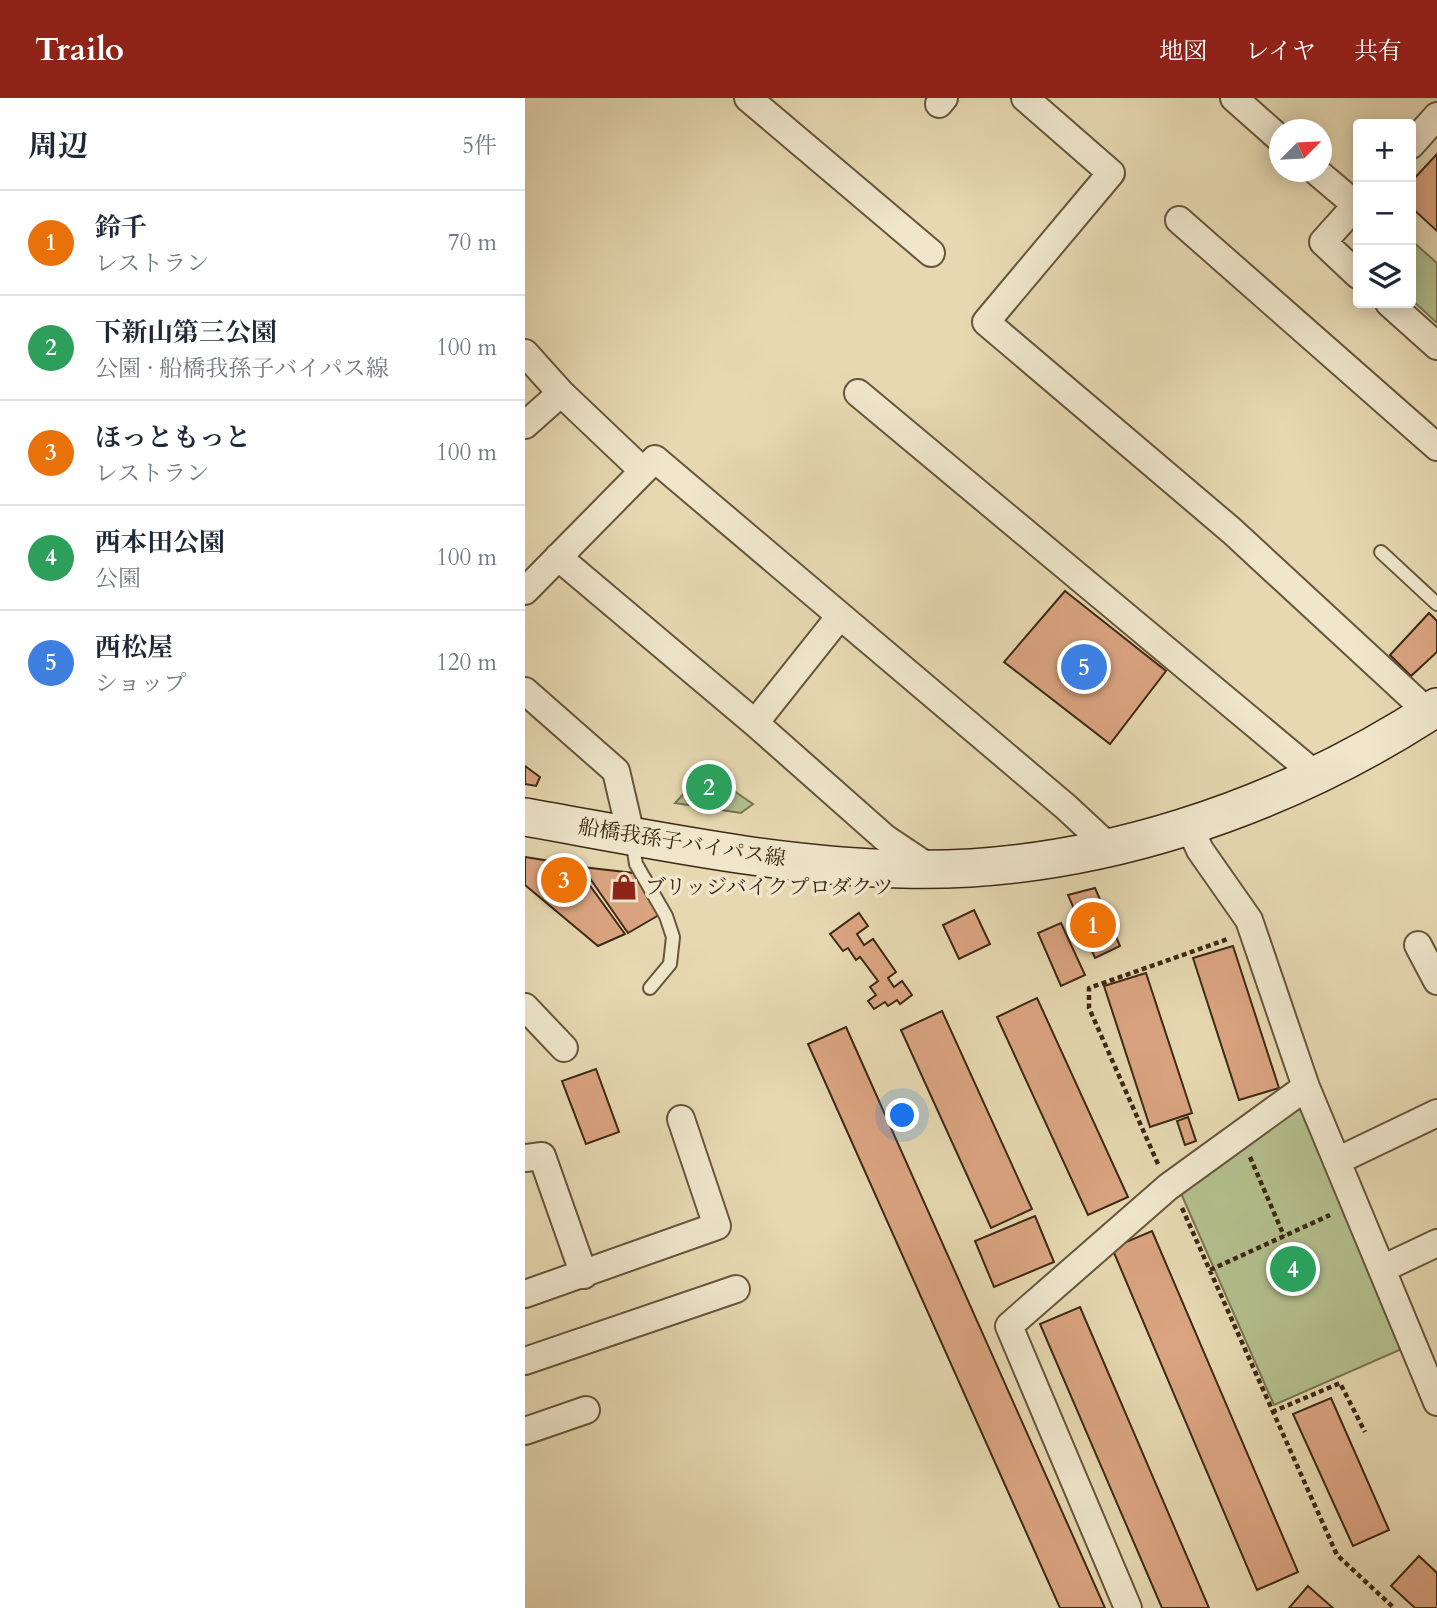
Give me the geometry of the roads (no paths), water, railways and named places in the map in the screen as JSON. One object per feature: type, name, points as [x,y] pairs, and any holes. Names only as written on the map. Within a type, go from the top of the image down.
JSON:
[{"type":"street","points":[[748,98],[931,253]]},
{"type":"street","points":[[1025,98],[1111,173],[986,322],[1232,531],[1433,710]]},
{"type":"street","points":[[1234,98],[1269,129]]},
{"type":"street","points":[[1416,139],[1437,116]]},
{"type":"street","points":[[1330,182],[1353,201]]},
{"type":"street","points":[[1353,208],[1322,242],[1353,270]]},
{"type":"street","points":[[1179,220],[1437,447]]},
{"type":"street","points":[[1395,308],[1437,346]]},
{"type":"street","points":[[525,353],[561,393],[642,470]]},
{"type":"street","points":[[525,425],[561,393]]},
{"type":"street","points":[[858,393],[1316,775]]},
{"type":"street","points":[[525,591],[655,459],[1066,807],[1108,846]]},
{"type":"street","points":[[558,557],[755,723],[885,838],[930,867]]},
{"type":"street","points":[[755,723],[839,616]]},
{"type":"street","points":[[525,691],[616,771],[631,835]]},
{"type":"street","name":"船橋我孫子バイパス線","points":[[525,817],[715,852],[787,860],[903,869],[1042,862],[1189,826],[1342,764],[1433,710]]},
{"type":"street","points":[[1189,826],[1200,850],[1249,920],[1306,1087],[1437,1402]]},
{"type":"street","points":[[1418,945],[1437,981]]},
{"type":"street","points":[[525,1007],[564,1048]]},
{"type":"street","points":[[1128,1608],[1009,1326],[1168,1186],[1306,1087]]},
{"type":"street","points":[[1337,1161],[1437,1113]]},
{"type":"street","points":[[525,1294],[717,1226],[681,1119]]},
{"type":"street","points":[[525,1158],[542,1156],[584,1275]]},
{"type":"street","points":[[1382,1269],[1437,1243]]},
{"type":"street","points":[[525,1361],[736,1289]]},
{"type":"street","points":[[525,1431],[586,1410]]},
{"type":"lane","points":[[1381,552],[1437,604]]},
{"type":"lane","points":[[631,835],[636,864],[666,916],[673,937],[670,964],[650,988]]},
{"type":"place","name":"西松屋","points":[[1084,667]]},
{"type":"place","name":"下新山第三公園","points":[[709,787]]},
{"type":"place","name":"ほっともっと","points":[[564,880]]},
{"type":"place","name":"ブリッジバイクプロダクツ","points":[[624,887]]},
{"type":"place","name":"鈴千","points":[[1093,925]]},
{"type":"place","name":"西本田公園","points":[[1293,1269]]}]
